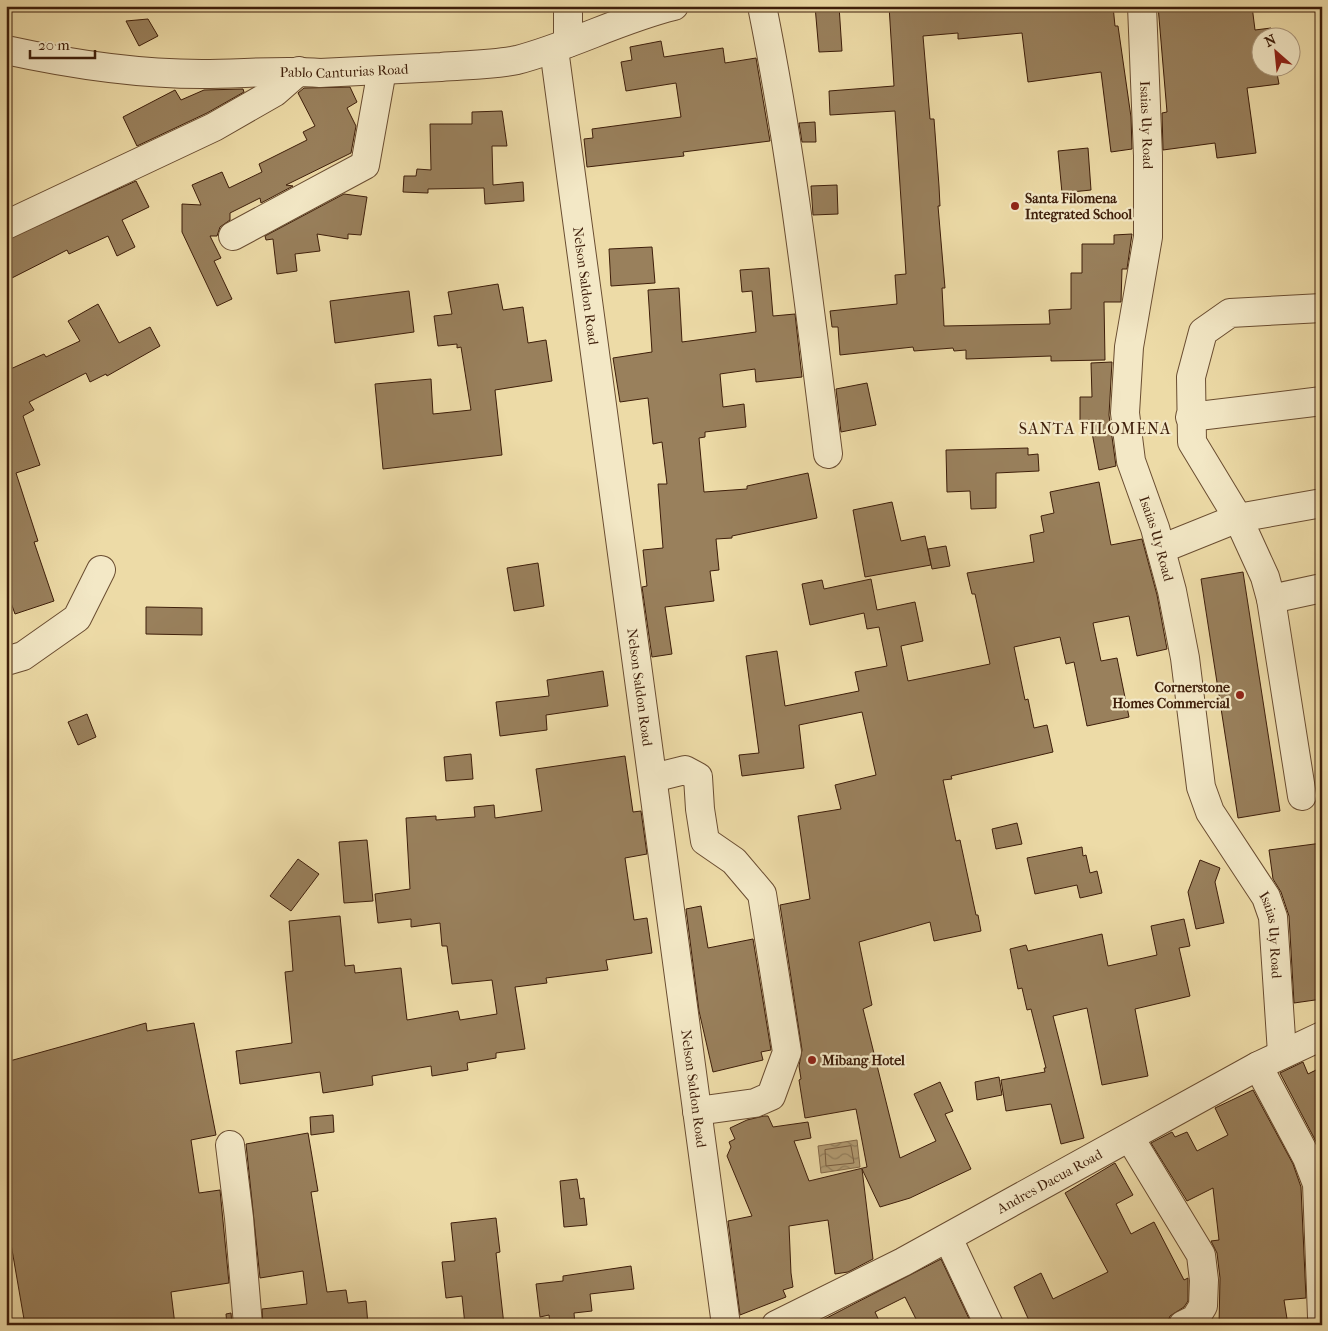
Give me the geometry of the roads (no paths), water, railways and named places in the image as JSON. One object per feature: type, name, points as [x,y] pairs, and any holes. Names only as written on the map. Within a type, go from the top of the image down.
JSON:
[{"type":"street","name":"Nelson Saldon Road","points":[[568,6],[561,46],[652,778],[726,1325]]},
{"type":"street","name":"Pablo Canturias Road","points":[[6,50],[66,63],[200,74],[299,71],[320,73],[382,70],[514,60],[561,46],[652,12],[674,6]]},
{"type":"street","points":[[762,6],[777,82],[799,222],[828,454]]},
{"type":"street","name":"Isaias Uy Road","points":[[1142,6],[1148,156],[1148,237],[1129,348],[1125,413],[1131,461],[1161,549],[1172,591],[1185,658],[1201,787],[1210,812],[1266,897],[1273,917],[1282,1053]]},
{"type":"street","points":[[233,236],[365,165],[382,70]]},
{"type":"street","points":[[6,225],[214,127],[275,92],[299,71]]},
{"type":"street","points":[[1302,796],[1271,599],[1265,578],[1238,518],[1192,442],[1190,417],[1191,376],[1203,332],[1230,313],[1322,308]]},
{"type":"street","points":[[1190,417],[1322,401]]},
{"type":"street","points":[[1161,549],[1238,518],[1322,503]]},
{"type":"street","points":[[6,661],[23,656],[77,618],[101,570]]},
{"type":"street","points":[[1271,599],[1322,588]]},
{"type":"street","points":[[652,778],[685,770],[698,777],[705,842],[734,861],[762,894],[782,1012],[787,1052],[771,1096],[755,1103],[697,1111]]},
{"type":"street","name":"Andres Dacua Road","points":[[776,1325],[948,1238],[1282,1053],[1322,1036]]},
{"type":"street","points":[[1258,1066],[1303,1150],[1317,1184],[1322,1317]]},
{"type":"street","points":[[1130,1138],[1201,1255],[1204,1280],[1203,1306],[1195,1319],[1183,1325]]},
{"type":"street","points":[[230,1145],[239,1218],[248,1325]]},
{"type":"street","points":[[948,1238],[989,1325]]},
{"type":"water","points":[[857,1140],[860,1167],[821,1173],[818,1146]]},
{"type":"place","name":"Santa Filomena Integrated School","points":[[1015,206]]},
{"type":"place","name":"Cornerstone Homes Commercial","points":[[1240,695]]},
{"type":"place","name":"Mibang Hotel","points":[[812,1060]]},
{"type":"district","name":"SANTA FILOMENA","points":[[1095,428]]}]
